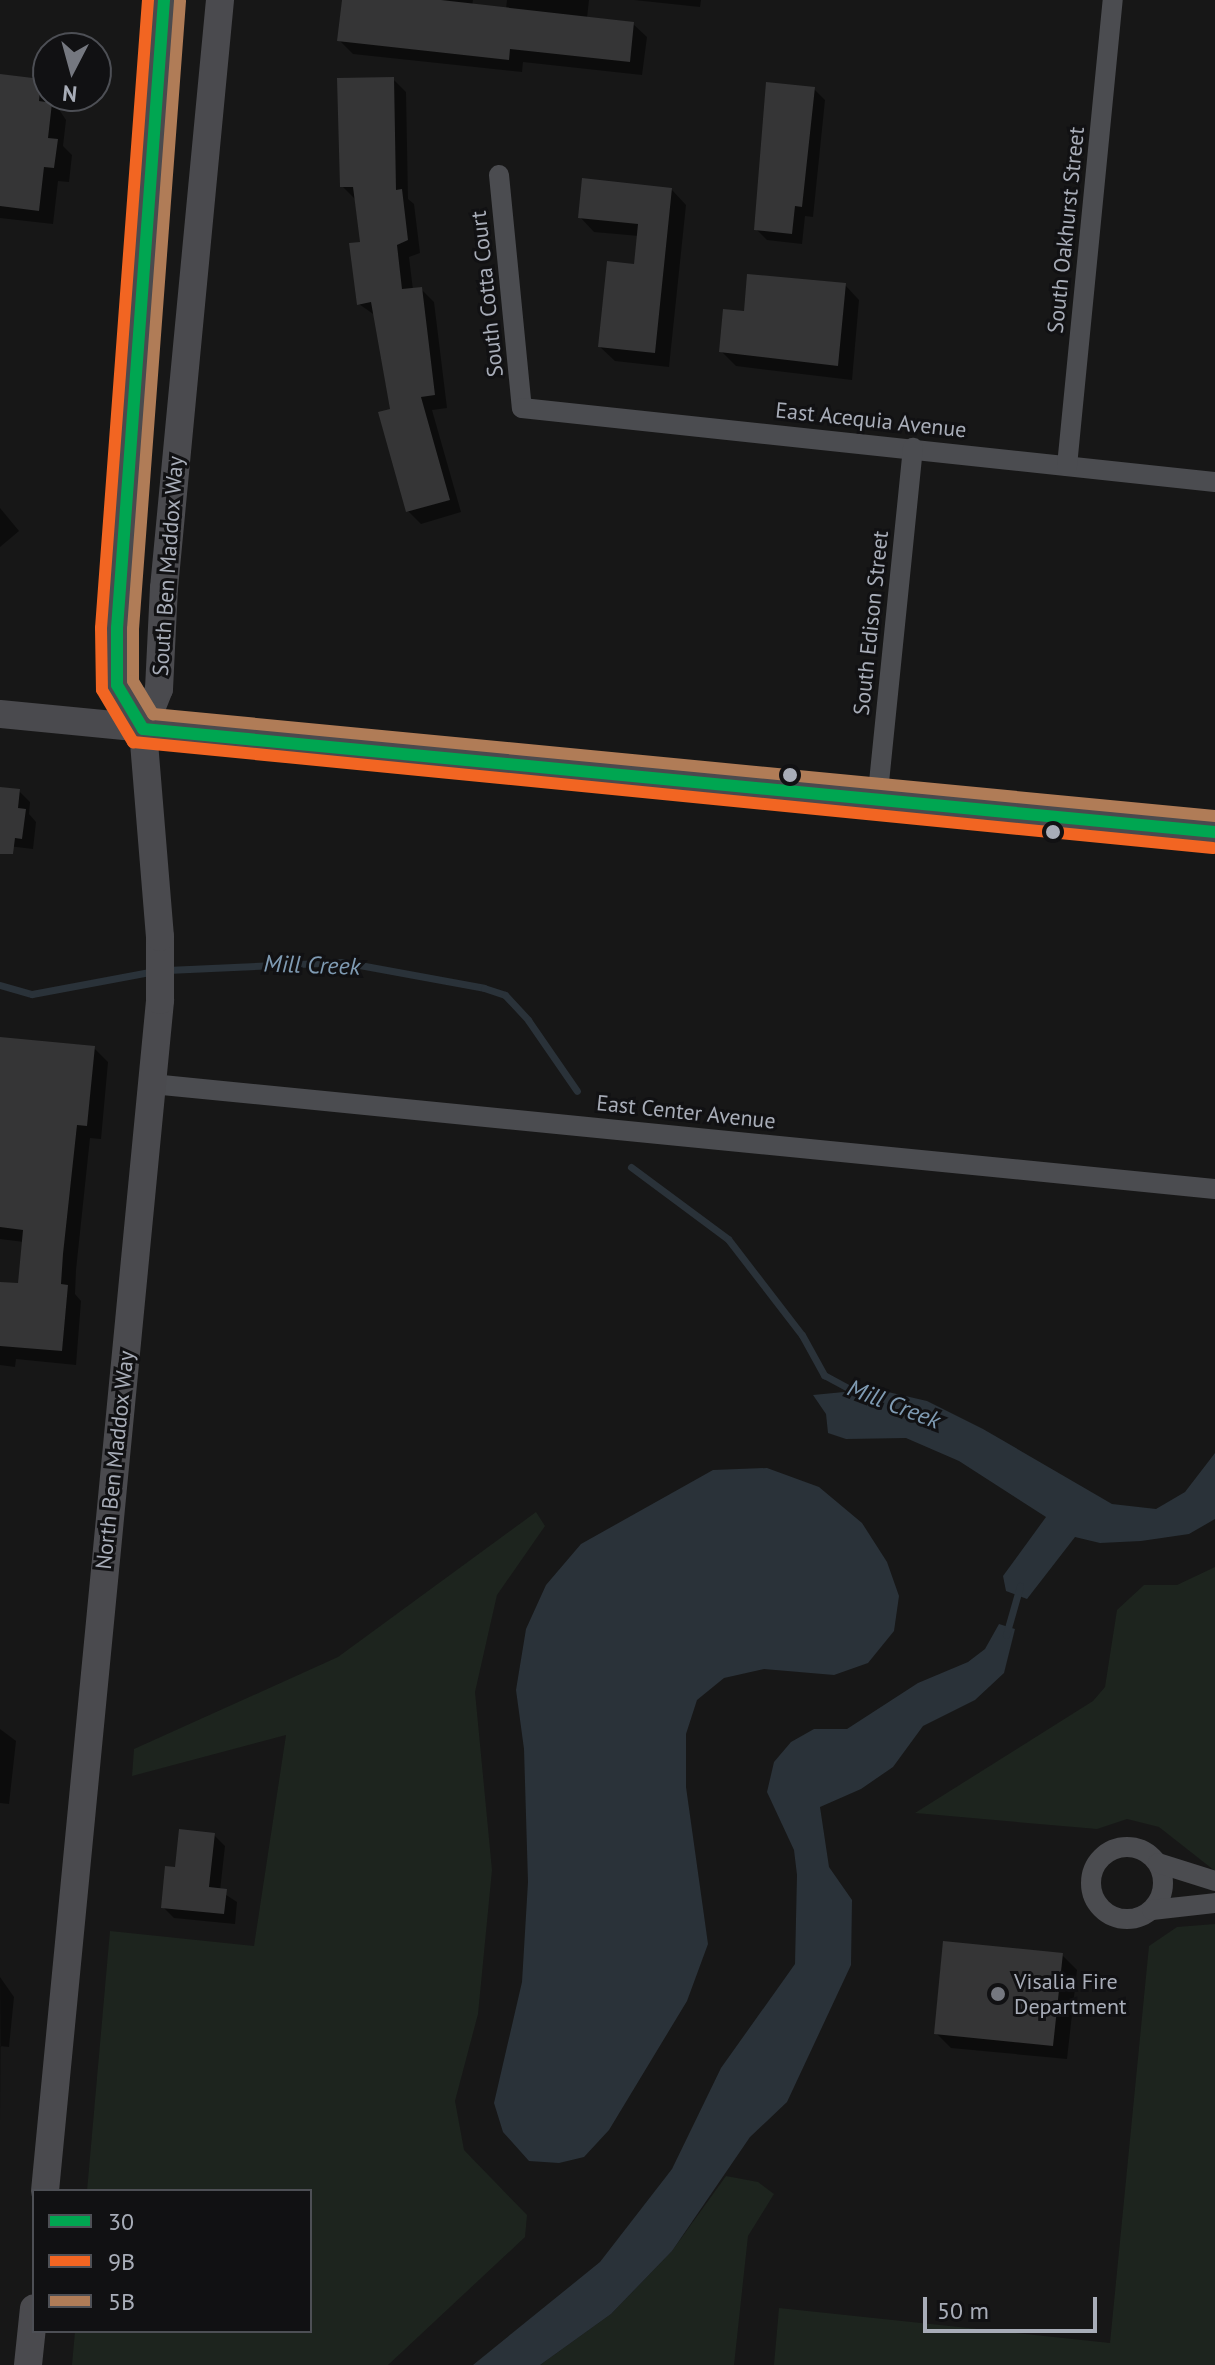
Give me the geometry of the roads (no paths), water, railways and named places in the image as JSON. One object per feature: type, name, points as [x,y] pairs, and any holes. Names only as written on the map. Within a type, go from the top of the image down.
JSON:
[{"type":"main road","name":"South Ben Maddox Way","points":[[143,729],[117,685],[117,628],[164,0]]},
{"type":"main road","name":"South Ben Maddox Way","points":[[143,729],[159,689],[165,573],[220,0]]},
{"type":"main road","points":[[0,714],[877,802],[1215,832]]},
{"type":"main road","name":"North Ben Maddox Way","points":[[45,2189],[159,990],[160,937],[143,729]]},
{"type":"main road","points":[[28,2365],[32,2327]]},
{"type":"street","name":"South Oakhurst Street","points":[[1067,466],[1113,0]]},
{"type":"street","name":"South Cotta Court","points":[[499,175],[522,408]]},
{"type":"street","name":"East Acequia Avenue","points":[[522,408],[1215,482]]},
{"type":"street","name":"South Edison Street","points":[[877,802],[913,448]]},
{"type":"street","name":"East Center Avenue","points":[[152,1084],[1215,1189]]},
{"type":"street","points":[[1215,1881],[1158,1863],[1140,1850],[1119,1848],[1100,1859],[1092,1876],[1096,1901],[1111,1916],[1132,1919],[1152,1910],[1215,1903]]},
{"type":"street","points":[[1152,1910],[1163,1892],[1158,1863]]},
{"type":"water","points":[[875,1389],[927,1401],[983,1429],[1112,1504],[1156,1509],[1185,1492],[1215,1453],[1215,1519],[1189,1534],[1141,1541],[1100,1543],[1075,1537],[1027,1599],[1006,1591],[1003,1576],[1046,1517],[959,1461],[906,1438],[846,1439],[828,1433],[826,1414],[813,1395]]},
{"type":"water","points":[[767,1468],[819,1487],[862,1523],[887,1562],[899,1596],[894,1631],[868,1663],[834,1675],[764,1669],[724,1678],[697,1700],[686,1734],[686,1787],[708,1944],[687,2001],[609,2130],[584,2157],[559,2163],[529,2161],[503,2132],[494,2103],[522,1982],[528,1882],[524,1749],[516,1690],[526,1629],[546,1585],[581,1544],[713,1470]]},
{"type":"water","points":[[999,1624],[1015,1629],[1004,1673],[975,1700],[923,1726],[893,1767],[861,1789],[820,1807],[829,1867],[852,1900],[851,1965],[787,2102],[750,2137],[672,2251],[611,2314],[540,2365],[473,2365],[600,2262],[672,2169],[721,2068],[795,1964],[797,1875],[794,1850],[767,1792],[774,1762],[791,1742],[814,1729],[847,1729],[918,1683],[968,1662],[985,1649]]},
{"type":"waterway","name":"Mill Creek","points":[[167,970],[343,962],[484,988],[505,995],[528,1020],[577,1091]]},
{"type":"waterway","name":"Mill Creek","points":[[0,985],[32,994],[155,971]]},
{"type":"waterway","name":"Mill Creek","points":[[631,1167],[728,1239],[802,1335],[824,1375],[861,1395]]},
{"type":"waterway","points":[[1006,1635],[1020,1586]]},
{"type":"place","name":"Visalia Fire Department","points":[[998,1994]]}]
